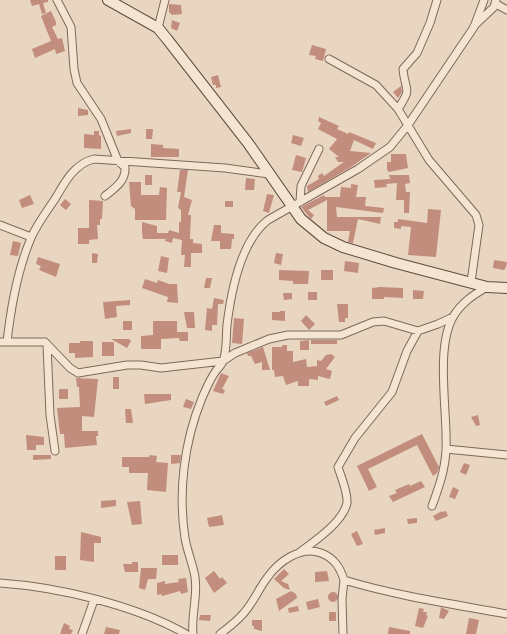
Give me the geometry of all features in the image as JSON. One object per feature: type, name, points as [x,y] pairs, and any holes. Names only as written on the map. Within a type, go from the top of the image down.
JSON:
[{"type":"street","points":[[57,0],[71,27],[74,69],[77,83],[100,119],[118,161],[126,167],[126,175],[120,183],[105,196]]},
{"type":"street","points":[[108,0],[158,28],[248,143],[269,174],[296,204],[309,227],[324,238],[343,247],[487,287],[507,288]]},
{"type":"street","points":[[158,28],[165,0]]},
{"type":"street","points":[[398,109],[408,94],[408,88],[404,82],[403,69],[417,53],[430,23],[437,0]]},
{"type":"street","points":[[474,27],[484,0]]},
{"type":"street","points":[[193,634],[192,624],[196,583],[185,539],[182,499],[186,455],[202,397],[215,372],[223,361],[230,301],[250,241],[258,228],[268,220],[358,170],[390,147],[408,126],[474,27],[496,2],[507,10]]},
{"type":"street","points":[[329,59],[376,85],[398,109],[429,160],[478,219],[471,282]]},
{"type":"street","points":[[296,204],[301,186],[319,148]]},
{"type":"street","points":[[269,174],[225,168],[94,159],[87,161],[69,175],[32,237],[19,271],[3,342],[45,342],[46,345],[70,368],[78,373],[126,365],[141,365],[161,368],[223,361],[242,350],[269,339],[288,335],[341,335],[373,322],[384,321],[418,330],[438,324],[453,316],[471,296],[487,287]]},
{"type":"street","points":[[0,225],[32,237]]},
{"type":"street","points":[[432,506],[443,475],[446,449],[443,391],[445,353],[449,326],[453,316]]},
{"type":"street","points":[[220,634],[236,623],[244,614],[267,578],[277,566],[319,539],[343,514],[347,502],[338,467],[355,438],[392,392],[407,351],[418,330]]},
{"type":"street","points":[[46,345],[50,415],[55,451]]},
{"type":"street","points":[[446,449],[507,454]]},
{"type":"street","points":[[300,552],[315,550],[326,554],[340,568],[344,580],[342,599],[343,634]]},
{"type":"street","points":[[344,580],[364,586],[507,614]]},
{"type":"street","points":[[0,582],[45,589],[94,600],[143,614],[172,626],[186,634]]},
{"type":"street","points":[[82,634],[94,600]]},
{"type":"building","points":[[30,0],[48,0],[48,2],[43,3],[46,13],[42,14],[39,4],[32,6]]},
{"type":"building","points":[[169,4],[181,5],[182,14],[171,15],[171,13],[169,13]]},
{"type":"building","points":[[51,11],[56,22],[56,25],[52,27],[58,39],[62,38],[65,51],[56,54],[55,49],[35,58],[32,49],[51,41],[41,16]]},
{"type":"building","points":[[172,20],[180,23],[177,31],[171,28]]},
{"type":"building","points":[[312,45],[326,49],[323,61],[315,59],[316,56],[309,55]]},
{"type":"building","points":[[218,75],[221,87],[216,88],[216,85],[213,85],[211,77]]},
{"type":"building","points":[[401,86],[402,92],[398,98],[393,92]]},
{"type":"building","points":[[78,108],[88,110],[88,115],[78,116]]},
{"type":"building","points":[[319,117],[339,126],[337,129],[348,134],[349,132],[376,143],[373,149],[354,140],[350,151],[371,153],[351,167],[308,192],[307,186],[319,179],[318,176],[322,173],[324,176],[344,162],[338,162],[335,157],[339,157],[329,149],[337,139],[318,129],[321,123],[318,121]]},
{"type":"building","points":[[131,129],[131,133],[117,136],[116,131]]},
{"type":"building","points":[[146,129],[153,129],[152,139],[146,139]]},
{"type":"building","points":[[94,131],[99,131],[99,135],[101,136],[101,149],[84,148],[84,134],[94,135]]},
{"type":"building","points":[[293,135],[304,138],[301,146],[291,143]]},
{"type":"building","points":[[151,144],[163,145],[163,148],[179,149],[179,157],[151,157]]},
{"type":"building","points":[[391,154],[406,154],[408,168],[389,172],[387,170],[387,162],[391,162]]},
{"type":"building","points":[[296,155],[306,158],[302,172],[292,170]]},
{"type":"building","points":[[180,170],[188,170],[184,197],[192,200],[188,215],[191,215],[190,239],[193,239],[193,243],[202,244],[202,253],[191,253],[191,267],[184,267],[185,255],[181,255],[182,240],[173,238],[172,243],[165,241],[166,239],[143,239],[142,232],[142,222],[157,226],[157,233],[168,233],[169,230],[179,233],[181,210],[178,208],[181,192],[177,192]]},
{"type":"building","points":[[145,175],[152,175],[152,185],[145,185]]},
{"type":"building","points":[[389,175],[409,175],[410,183],[405,184],[406,192],[410,192],[409,213],[404,213],[404,200],[396,200],[397,183],[386,184],[387,187],[375,188],[374,180],[390,179]]},
{"type":"building","points":[[246,178],[255,179],[254,190],[245,190]]},
{"type":"building","points":[[129,182],[141,182],[141,195],[159,195],[160,187],[167,188],[166,220],[135,220],[135,209],[131,206]]},
{"type":"building","points":[[351,184],[358,185],[356,197],[366,197],[365,206],[384,208],[383,213],[336,207],[337,217],[381,217],[380,224],[358,219],[353,243],[348,242],[350,231],[327,231],[327,200],[308,210],[314,215],[311,219],[301,207],[324,195],[325,197],[340,197],[341,187],[351,188]]},
{"type":"building","points":[[267,194],[274,195],[269,213],[263,211]]},
{"type":"building","points":[[30,195],[34,204],[22,208],[19,200]]},
{"type":"building","points":[[65,199],[71,204],[66,210],[60,205]]},
{"type":"building","points":[[89,200],[103,201],[102,219],[100,219],[100,225],[97,225],[98,239],[89,240],[89,244],[78,244],[78,228],[89,228]]},
{"type":"building","points":[[225,201],[233,201],[233,207],[225,207]]},
{"type":"building","points":[[428,209],[441,210],[436,257],[408,255],[411,227],[401,226],[401,229],[394,228],[394,222],[398,222],[398,219],[427,223]]},
{"type":"building","points":[[214,225],[221,225],[221,233],[234,234],[231,249],[220,249],[220,241],[211,241]]},
{"type":"building","points":[[13,241],[21,243],[18,256],[10,255]]},
{"type":"building","points":[[92,253],[98,254],[97,263],[92,263]]},
{"type":"building","points":[[276,253],[283,254],[281,265],[274,263]]},
{"type":"building","points":[[161,256],[169,258],[167,273],[158,271]]},
{"type":"building","points":[[38,257],[60,264],[56,277],[39,270],[41,266],[36,264]]},
{"type":"building","points":[[494,260],[507,262],[504,270],[493,268]]},
{"type":"building","points":[[345,261],[359,263],[358,273],[344,271]]},
{"type":"building","points":[[279,270],[309,271],[308,284],[293,284],[293,281],[279,280]]},
{"type":"building","points":[[321,270],[333,270],[333,280],[321,280]]},
{"type":"building","points":[[206,278],[212,278],[210,288],[204,288]]},
{"type":"building","points":[[145,279],[157,283],[158,280],[169,284],[177,284],[178,303],[167,302],[168,297],[142,288]]},
{"type":"building","points":[[372,288],[403,288],[403,298],[384,297],[384,299],[372,299]]},
{"type":"building","points":[[413,290],[424,291],[423,299],[413,299]]},
{"type":"building","points":[[308,292],[317,292],[317,300],[308,300]]},
{"type":"building","points":[[283,293],[292,293],[292,299],[284,300]]},
{"type":"building","points":[[214,298],[224,300],[223,304],[218,304],[217,325],[212,325],[212,331],[205,330],[207,308],[212,309]]},
{"type":"building","points":[[130,300],[130,305],[116,306],[117,317],[105,319],[103,302]]},
{"type":"building","points":[[337,304],[348,304],[348,318],[345,318],[345,322],[339,322]]},
{"type":"building","points":[[285,311],[285,321],[272,320],[272,312]]},
{"type":"building","points":[[184,312],[194,312],[195,328],[187,328]]},
{"type":"building","points":[[306,315],[315,324],[309,330],[301,321]]},
{"type":"building","points":[[234,318],[244,319],[242,344],[232,343]]},
{"type":"building","points":[[123,321],[132,321],[132,330],[123,330]]},
{"type":"building","points":[[153,321],[177,321],[177,332],[188,332],[188,341],[180,341],[179,338],[161,339],[161,349],[141,349],[141,336],[153,335]]},
{"type":"building","points":[[111,339],[129,339],[131,341],[127,348]]},
{"type":"building","points":[[309,340],[309,350],[300,350],[300,341]]},
{"type":"building","points":[[311,340],[337,340],[337,344],[311,344]]},
{"type":"building","points":[[80,341],[93,341],[93,357],[75,358],[75,353],[69,353],[69,343],[80,343]]},
{"type":"building","points":[[102,342],[114,342],[114,356],[102,356]]},
{"type":"building","points":[[282,345],[287,345],[287,351],[293,351],[293,362],[306,359],[307,367],[317,366],[317,360],[321,361],[326,355],[331,354],[335,357],[326,369],[332,371],[330,379],[318,376],[318,380],[309,379],[309,386],[298,386],[298,381],[286,385],[283,376],[275,377],[274,370],[272,370],[272,347],[282,347]]},
{"type":"building","points":[[263,347],[270,370],[262,370],[262,362],[255,364],[251,356],[248,356],[247,353]]},
{"type":"building","points":[[221,373],[229,376],[222,389],[225,390],[223,394],[213,391]]},
{"type":"building","points":[[113,377],[119,377],[119,389],[113,389]]},
{"type":"building","points":[[76,378],[98,379],[94,417],[82,416],[82,431],[98,431],[98,436],[96,436],[97,445],[65,448],[64,434],[60,434],[57,408],[80,407],[79,387],[77,387]]},
{"type":"building","points":[[59,389],[68,389],[68,399],[59,399]]},
{"type":"building","points":[[144,394],[171,394],[171,400],[145,404]]},
{"type":"building","points":[[337,396],[339,400],[326,406],[324,402]]},
{"type":"building","points":[[186,399],[194,402],[191,409],[183,407]]},
{"type":"building","points":[[125,409],[131,409],[133,423],[126,423]]},
{"type":"building","points":[[478,415],[480,425],[476,426],[471,417]]},
{"type":"building","points":[[422,434],[439,467],[437,473],[433,476],[417,445],[368,469],[377,487],[369,491],[357,466]]},
{"type":"building","points":[[26,435],[44,437],[44,445],[36,445],[36,450],[27,450]]},
{"type":"building","points":[[33,455],[51,455],[51,459],[33,460]]},
{"type":"building","points":[[150,455],[157,456],[156,462],[168,463],[166,492],[147,490],[148,473],[129,473],[129,467],[122,467],[122,457],[149,457]]},
{"type":"building","points":[[171,455],[181,455],[180,463],[171,464]]},
{"type":"building","points":[[464,463],[470,465],[466,475],[460,472]]},
{"type":"building","points":[[421,481],[425,487],[393,502],[389,496],[397,493],[395,490]]},
{"type":"building","points":[[453,487],[459,490],[455,499],[449,497]]},
{"type":"building","points":[[116,500],[116,506],[101,508],[101,501]]},
{"type":"building","points":[[140,501],[142,524],[132,525],[127,502]]},
{"type":"building","points":[[442,511],[446,511],[448,516],[436,521],[433,516]]},
{"type":"building","points":[[222,515],[224,525],[209,527],[207,518]]},
{"type":"building","points":[[417,518],[417,523],[408,524],[407,519]]},
{"type":"building","points":[[385,528],[385,533],[375,535],[374,530]]},
{"type":"building","points":[[357,531],[363,544],[357,546],[351,534]]},
{"type":"building","points":[[81,532],[101,537],[101,543],[94,543],[94,562],[80,560]]},
{"type":"building","points":[[162,555],[178,555],[178,565],[162,565]]},
{"type":"building","points":[[55,556],[66,556],[66,570],[55,570]]},
{"type":"building","points":[[132,562],[138,562],[138,572],[125,572],[123,564],[132,564]]},
{"type":"building","points":[[141,568],[157,568],[156,579],[148,579],[145,590],[139,588]]},
{"type":"building","points":[[284,569],[289,574],[281,581],[288,584],[290,590],[284,588],[274,579]]},
{"type":"building","points":[[214,571],[220,579],[222,577],[227,583],[214,593],[205,578]]},
{"type":"building","points":[[327,571],[329,581],[315,582],[315,572]]},
{"type":"building","points":[[186,578],[188,592],[181,594],[180,591],[162,596],[161,594],[157,595],[157,583],[165,581],[165,584],[179,582],[178,579]]},
{"type":"building","points":[[291,591],[296,594],[297,598],[279,611],[276,599]]},
{"type":"building","points":[[333,592],[338,597],[333,602],[328,597]]},
{"type":"building","points":[[318,599],[320,607],[308,610],[306,602]]},
{"type":"building","points":[[298,606],[299,611],[289,613],[288,608]]},
{"type":"building","points":[[441,607],[449,611],[444,619],[439,618]]},
{"type":"building","points":[[419,608],[424,609],[423,612],[427,612],[426,615],[428,616],[423,628],[415,626]]},
{"type":"building","points":[[329,612],[336,612],[336,621],[329,621]]},
{"type":"building","points":[[200,615],[211,615],[210,621],[199,620]]},
{"type":"building","points":[[469,618],[479,620],[476,634],[466,634]]},
{"type":"building","points":[[252,620],[262,620],[262,631],[254,629],[254,626],[252,626]]},
{"type":"building","points":[[64,623],[70,626],[69,629],[73,630],[71,634],[60,634]]},
{"type":"building","points":[[106,627],[120,630],[119,634],[104,634]]},
{"type":"building","points":[[389,627],[410,631],[410,634],[388,634]]}]
